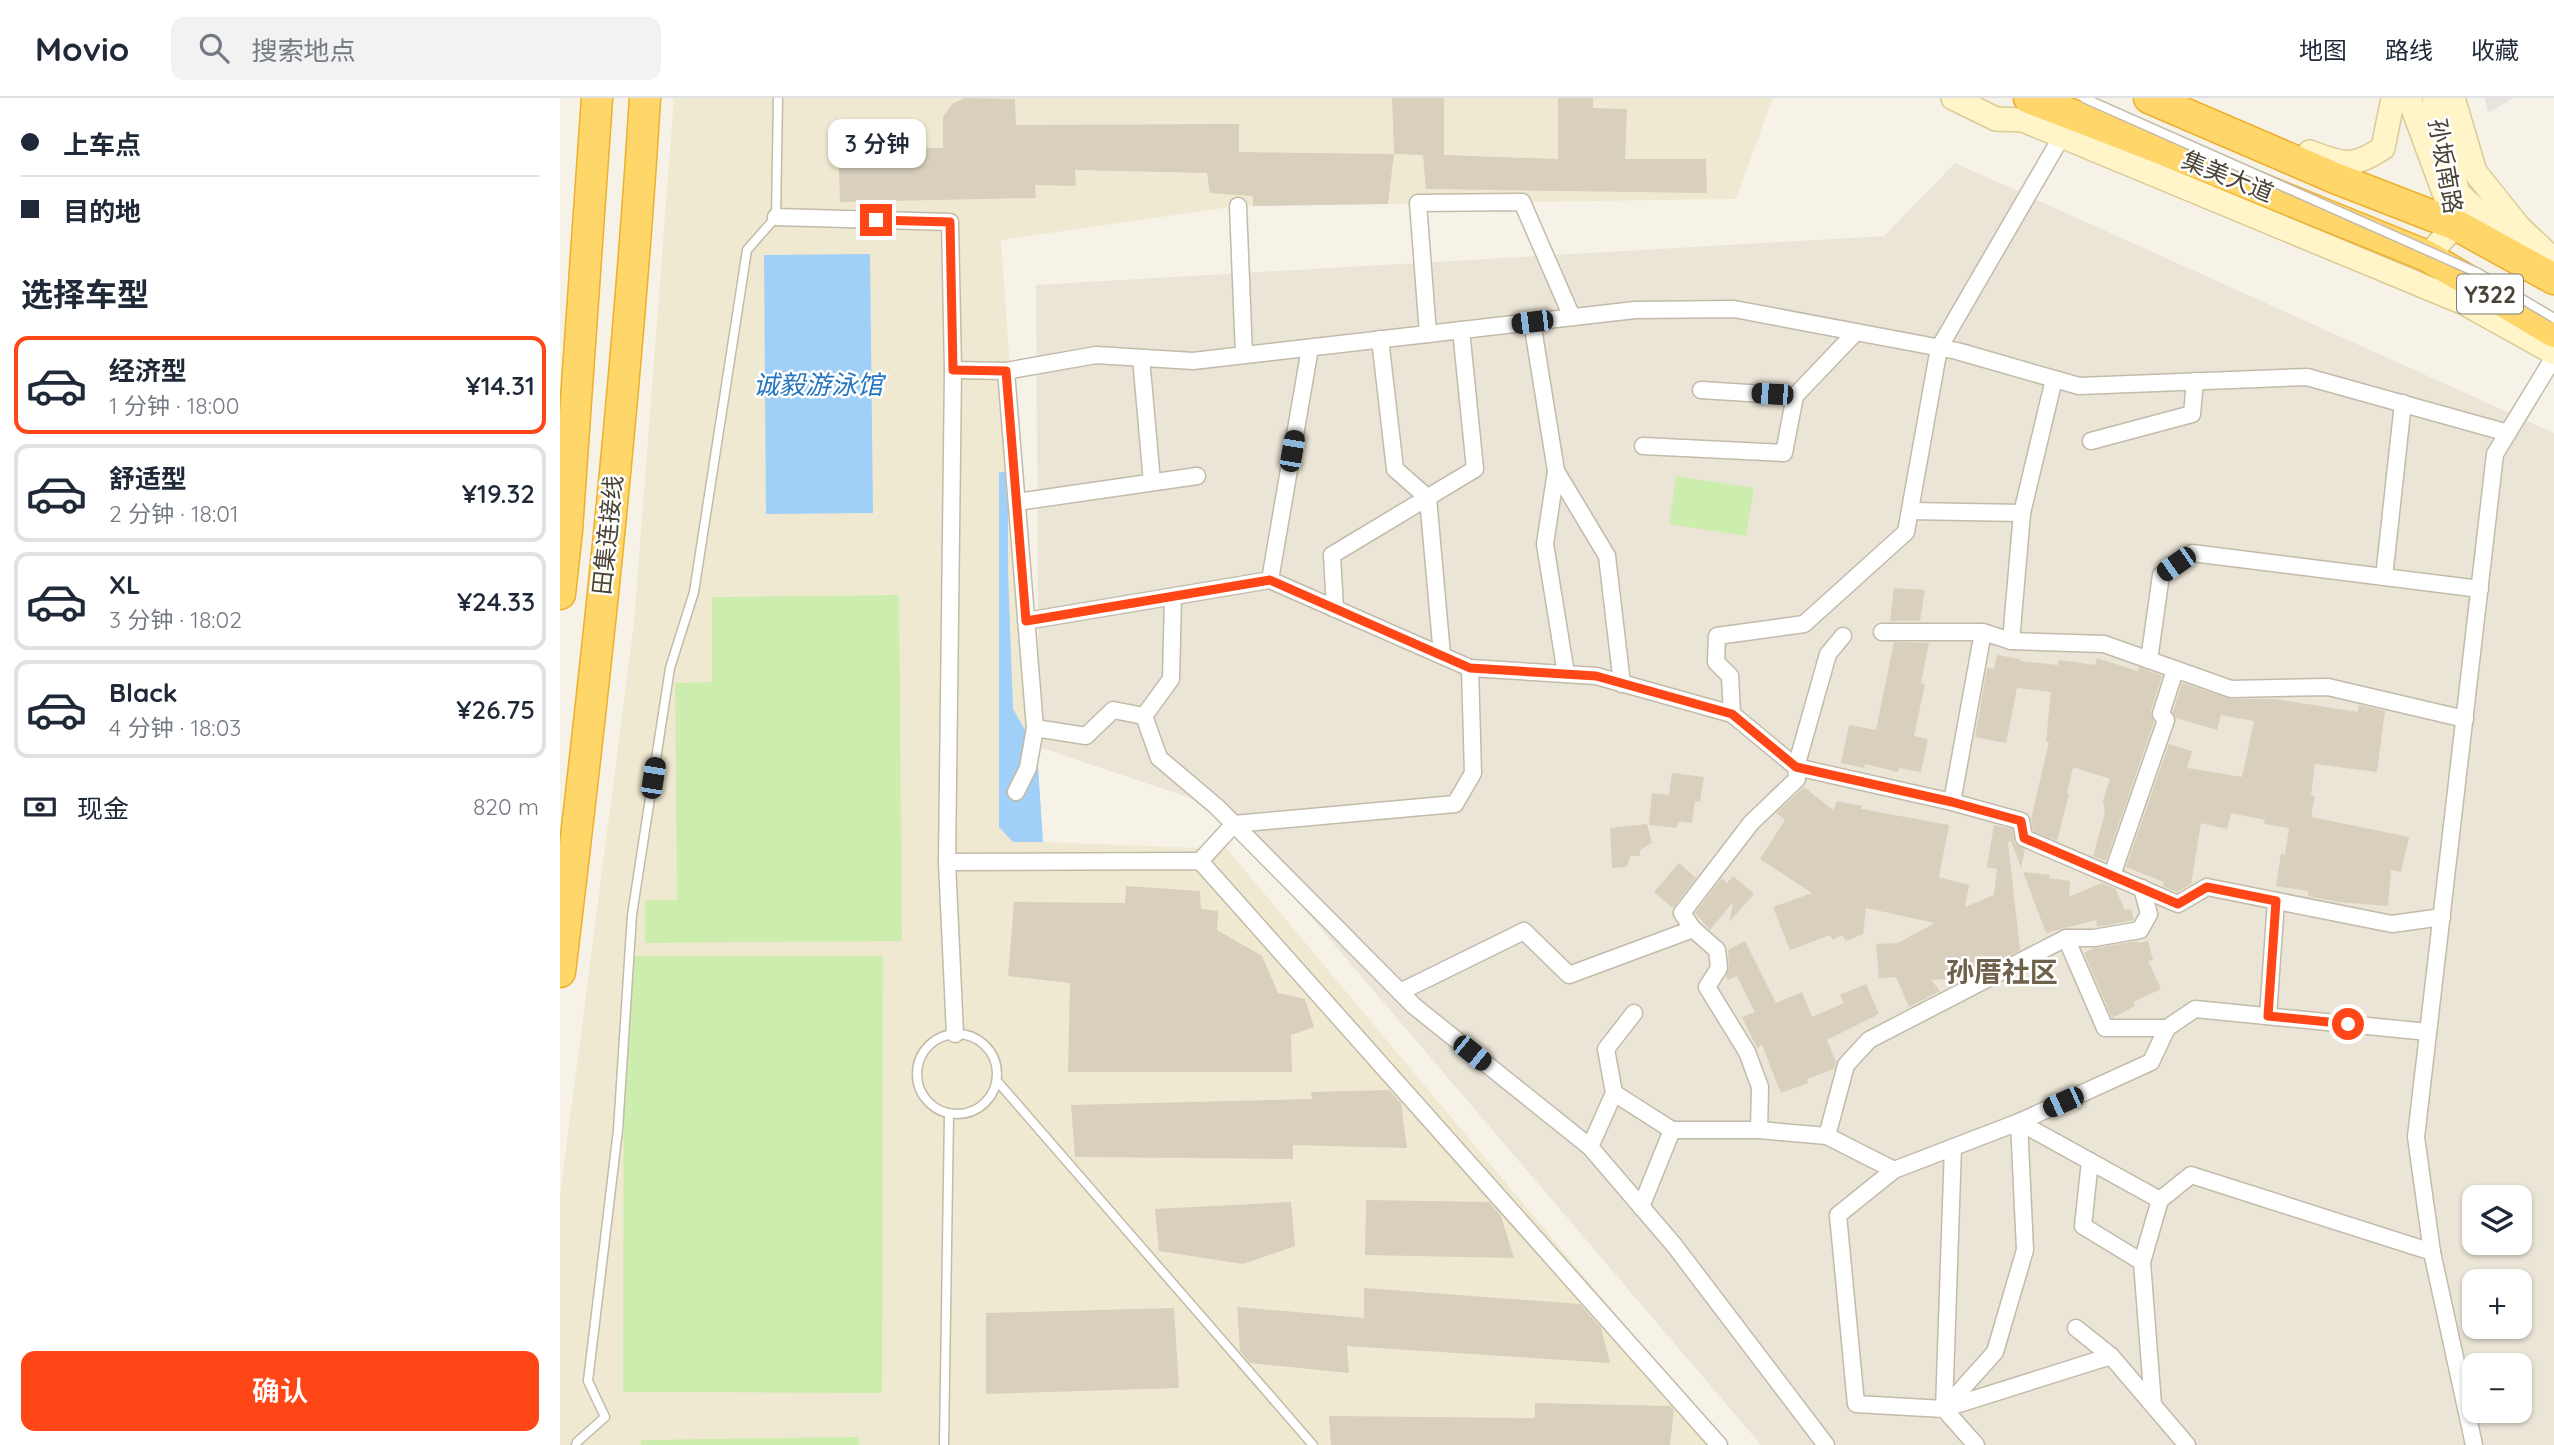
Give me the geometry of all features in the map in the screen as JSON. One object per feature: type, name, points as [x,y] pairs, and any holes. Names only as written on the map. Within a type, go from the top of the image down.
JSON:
[{"type":"highway","name":"田集连接线","points":[[560,594],[567,530],[597,98]]},
{"type":"highway","name":"田集连接线","points":[[560,972],[581,802],[635,254],[645,98]]},
{"type":"highway","name":"集美大道","points":[[2029,98],[2427,256]]},
{"type":"highway","name":"集美大道","points":[[2149,98],[2335,178],[2456,225]]},
{"type":"highway","name":"Y322","points":[[2456,225],[2549,269]]},
{"type":"highway","name":"Y322","points":[[2427,256],[2554,332]]},
{"type":"main road","points":[[1953,98],[1996,120],[2023,120],[2464,303],[2554,355]]},
{"type":"main road","points":[[2183,98],[2337,163],[2363,161],[2383,148],[2404,99]]},
{"type":"main road","name":"孙坂南路","points":[[2434,98],[2456,225]]},
{"type":"main road","points":[[2453,98],[2475,172],[2549,269]]},
{"type":"main road","points":[[2335,178],[2377,168],[2391,157],[2404,99]]},
{"type":"main road","name":"孙坂南路","points":[[2404,99],[2456,225]]},
{"type":"main road","points":[[2235,120],[2267,149]]},
{"type":"main road","points":[[2438,123],[2458,192],[2549,269]]},
{"type":"main road","points":[[2427,256],[2456,225]]},
{"type":"street","points":[[1732,714],[1730,676],[1716,662],[1717,636],[1804,624],[1906,532],[1939,348],[2062,136]]},
{"type":"street","points":[[1428,334],[1418,203],[1522,202],[1572,317]]},
{"type":"street","points":[[1238,206],[1244,355]]},
{"type":"street","points":[[776,217],[950,222],[953,370],[947,862],[955,1034]]},
{"type":"street","points":[[953,370],[1006,371],[1096,355],[1193,361],[1635,310],[1734,309],[1939,348],[2079,386],[2306,377],[2508,433]]},
{"type":"street","points":[[1532,322],[1556,471],[1545,544],[1566,674]]},
{"type":"street","points":[[1335,608],[1332,555],[1475,469],[1461,330]]},
{"type":"street","points":[[1643,446],[1784,453],[1795,396],[1856,332]]},
{"type":"street","points":[[1380,340],[1395,469],[1427,498],[1441,655]]},
{"type":"street","points":[[1270,580],[1310,348]]},
{"type":"street","points":[[2474,1445],[2432,1252],[2416,1137],[2496,454],[2554,355]]},
{"type":"street","points":[[1142,358],[1152,482]]},
{"type":"street","points":[[1006,371],[1035,728],[1028,768],[1016,792]]},
{"type":"street","points":[[2011,641],[2022,513],[2054,379]]},
{"type":"street","points":[[2091,441],[2192,414],[2195,381]]},
{"type":"street","points":[[1701,390],[1795,396]]},
{"type":"street","points":[[2384,577],[2403,403]]},
{"type":"street","points":[[1556,471],[1607,556],[1622,684]]},
{"type":"street","points":[[1017,502],[1197,476]]},
{"type":"street","points":[[1910,511],[2022,513]]},
{"type":"street","points":[[2149,660],[2161,575],[2192,553],[2480,589]]},
{"type":"street","points":[[1026,621],[1270,580],[1470,668],[1596,676],[1732,714],[1796,767],[1952,802],[2021,821],[2024,838],[2178,904],[2207,887],[2392,924],[2442,918]]},
{"type":"street","points":[[1143,716],[1171,678],[1173,597]]},
{"type":"street","points":[[1882,632],[1983,632],[2011,641],[2104,644],[2231,689],[2329,687],[2465,719]]},
{"type":"street","points":[[1952,802],[1983,632]]},
{"type":"street","points":[[1759,1130],[1760,1087],[1747,1052],[1707,987],[1719,968],[1717,950],[1693,929],[1682,913],[1751,823],[1797,779],[1796,767],[1828,654],[1843,636]]},
{"type":"street","points":[[947,862],[1200,861],[1234,824],[1455,804],[1473,773],[1470,668]]},
{"type":"street","points":[[2112,875],[2166,720],[2161,715],[2175,670]]},
{"type":"street","points":[[1035,728],[1086,736],[1113,710],[1143,716]]},
{"type":"street","points":[[1143,716],[1159,758],[1234,824],[1414,1006],[1590,1147],[1674,1245],[1826,1445]]},
{"type":"street","points":[[1200,861],[1719,1445]]},
{"type":"street","points":[[1827,1136],[1846,1065],[1869,1040],[2066,937],[2094,937],[2140,930],[2149,914],[2142,888]]},
{"type":"street","points":[[2268,1016],[2276,901]]},
{"type":"street","points":[[1400,992],[1524,931],[1569,975],[1693,929]]},
{"type":"street","points":[[2066,937],[2105,1028],[2167,1028]]},
{"type":"street","points":[[2111,1356],[1944,1409],[1856,1404],[1838,1215],[1894,1170],[2019,1122],[2151,1062],[2167,1028],[2195,1009],[2428,1032]]},
{"type":"street","points":[[1590,1147],[1614,1093],[1606,1049],[1633,1013]]},
{"type":"street","points":[[1614,1093],[1672,1130],[1759,1130],[1827,1136],[1894,1170]]},
{"type":"street","points":[[2019,1122],[2161,1200]]},
{"type":"street","points":[[1944,1409],[1995,1352],[2025,1250],[2019,1122]]},
{"type":"street","points":[[1641,1208],[1672,1130]]},
{"type":"street","points":[[1953,1147],[1944,1409],[1976,1445]]},
{"type":"street","points":[[2090,1161],[2083,1226],[2142,1262]]},
{"type":"street","points":[[2152,1405],[2142,1262],[2161,1200],[2191,1175],[2432,1252]]},
{"type":"street","points":[[2076,1328],[2111,1356],[2187,1445]]},
{"type":"lane","points":[[576,1445],[576,1442],[605,1417],[588,1381],[618,1130],[632,915],[670,668],[694,592],[747,250],[776,217],[778,98]]},
{"type":"lane","points":[[2084,98],[2478,273],[2554,318]]},
{"type":"lane","points":[[955,1034],[978,1039],[988,1047],[998,1069],[998,1081],[993,1093],[975,1111],[949,1114],[927,1101],[920,1090],[918,1065],[931,1043],[942,1036],[955,1034]]},
{"type":"lane","points":[[998,1081],[1313,1445]]},
{"type":"lane","points":[[944,1445],[949,1114]]},
{"type":"shaded area","points":[[674,98],[1773,98],[1736,199],[1238,206],[1001,240],[1043,842],[1227,849],[1725,1445],[560,1445],[560,1196],[634,623]]},
{"type":"shaded area","points":[[2485,98],[2514,98],[2488,113]]},
{"type":"shaded area","points":[[1955,163],[2554,433],[2554,1445],[1761,1445],[1217,807],[1039,747],[1036,285],[1884,236]]},
{"type":"green space","points":[[1676,476],[1754,488],[1746,536],[1669,524]]},
{"type":"green space","points":[[899,595],[902,941],[645,943],[645,900],[677,900],[675,683],[712,682],[712,597]]},
{"type":"green space","points":[[624,956],[883,956],[882,1393],[623,1392]]},
{"type":"green space","points":[[859,1437],[859,1445],[641,1445],[641,1440]]},
{"type":"water","name":"诚毅游泳馆","points":[[870,254],[873,513],[766,514],[764,255]]},
{"type":"water","points":[[999,472],[1008,472],[1013,709],[1037,751],[1043,842],[1013,842],[999,827]]},
{"type":"building","points":[[965,98],[1015,99],[1016,125],[1239,124],[1239,152],[1394,154],[1388,204],[1253,206],[1253,196],[1210,193],[1207,173],[1075,170],[1076,186],[1035,185],[1036,198],[840,202],[838,147],[943,148],[943,117],[952,104]]},
{"type":"building","points":[[1392,98],[1444,98],[1444,155],[1558,159],[1558,98],[1593,98],[1593,108],[1627,109],[1625,159],[1706,159],[1707,193],[1426,189],[1423,155],[1394,154]]},
{"type":"building","points":[[1894,588],[1925,590],[1920,621],[1890,621]]},
{"type":"building","points":[[1894,642],[1929,643],[1921,683],[1925,684],[1914,736],[1928,739],[1921,772],[1899,768],[1898,772],[1865,764],[1864,768],[1841,763],[1849,725],[1876,730]]},
{"type":"building","points":[[1997,655],[2020,661],[2058,665],[2059,660],[2095,665],[2097,658],[2138,671],[2139,667],[2162,676],[2151,711],[2154,722],[2106,861],[2093,856],[2105,813],[2103,801],[2110,779],[2073,767],[2057,841],[2033,831],[2031,819],[2049,742],[2046,742],[2051,692],[2017,688],[2006,743],[1975,737],[1987,668],[1994,669]]},
{"type":"building","points":[[2182,683],[2231,699],[2275,699],[2358,712],[2359,705],[2385,711],[2377,772],[2315,764],[2311,795],[2315,796],[2311,817],[2409,837],[2401,872],[2391,870],[2388,906],[2337,902],[2308,896],[2308,891],[2276,886],[2281,854],[2285,855],[2289,828],[2264,824],[2265,820],[2231,813],[2227,829],[2201,823],[2191,884],[2177,892],[2163,886],[2164,882],[2126,867],[2169,744],[2192,751],[2187,768],[2242,777],[2254,721],[2221,715],[2217,730],[2176,718],[2173,712]]},
{"type":"building","points":[[1672,773],[1704,777],[1700,802],[1695,801],[1692,823],[1679,821],[1676,828],[1649,825],[1652,793],[1669,795]]},
{"type":"building","points":[[1804,787],[1833,810],[1837,801],[1862,806],[1861,809],[1949,825],[1939,877],[1969,885],[1965,907],[1994,895],[1997,869],[1987,867],[1994,825],[2012,829],[2015,844],[2025,850],[2021,868],[2011,841],[2008,842],[2020,950],[2003,959],[1983,963],[1984,969],[1967,977],[1931,980],[1940,991],[1909,1007],[1896,977],[1879,978],[1876,944],[1898,943],[1935,923],[1866,908],[1863,934],[1846,941],[1842,935],[1833,940],[1830,935],[1790,950],[1773,907],[1812,893],[1760,859],[1785,820],[1776,813]]},
{"type":"building","points":[[1647,824],[1652,843],[1640,850],[1640,856],[1630,856],[1627,867],[1612,868],[1610,828]]},
{"type":"building","points":[[1679,863],[1696,878],[1673,908],[1654,892]]},
{"type":"building","points":[[2023,872],[2050,875],[2049,878],[2070,881],[2069,897],[2101,883],[2115,888],[2125,910],[2131,909],[2134,920],[2097,927],[2096,920],[2046,933]]},
{"type":"building","points":[[1733,876],[1754,894],[1730,921],[1733,902],[1710,930],[1695,913],[1722,878],[1727,883]]},
{"type":"building","points":[[1126,886],[1200,891],[1201,909],[1218,911],[1217,930],[1262,956],[1278,993],[1305,999],[1314,1027],[1291,1035],[1292,1072],[1068,1072],[1070,983],[1008,976],[1014,902],[1125,903]]},
{"type":"building","points":[[1745,941],[1776,1003],[1802,992],[1812,1017],[1844,1003],[1840,995],[1866,984],[1879,1014],[1827,1040],[1836,1062],[1834,1069],[1781,1093],[1762,1045],[1757,1048],[1742,1017],[1755,1012],[1737,976],[1728,980],[1726,976],[1729,967],[1728,950]]},
{"type":"building","points":[[2148,941],[2153,960],[2148,961],[2161,989],[2133,1002],[2135,1006],[2112,1018],[2084,953],[2094,948]]},
{"type":"building","points":[[1389,1090],[1401,1103],[1407,1148],[1293,1145],[1293,1159],[1075,1157],[1071,1105],[1312,1099],[1311,1092]]},
{"type":"building","points":[[1366,1200],[1489,1202],[1501,1216],[1514,1258],[1365,1255]]},
{"type":"building","points":[[1291,1202],[1295,1246],[1243,1264],[1159,1251],[1155,1209]]},
{"type":"building","points":[[1364,1288],[1580,1304],[1601,1328],[1610,1363],[1347,1346],[1349,1373],[1250,1363],[1240,1351],[1237,1307],[1364,1318]]},
{"type":"building","points":[[1174,1308],[1179,1388],[986,1394],[986,1313]]},
{"type":"building","points":[[1535,1403],[1670,1406],[1674,1410],[1670,1445],[1331,1445],[1329,1416],[1535,1418]]},
{"type":"district","name":"孙厝社区","points":[[2002,971]]},
{"type":"route","points":[[876,220],[950,222],[953,370],[1006,371],[1026,621],[1270,580],[1470,668],[1596,676],[1732,714],[1796,767],[1952,802],[2021,821],[2024,838],[2178,904],[2207,887],[2276,901],[2268,1016],[2348,1024]]}]
